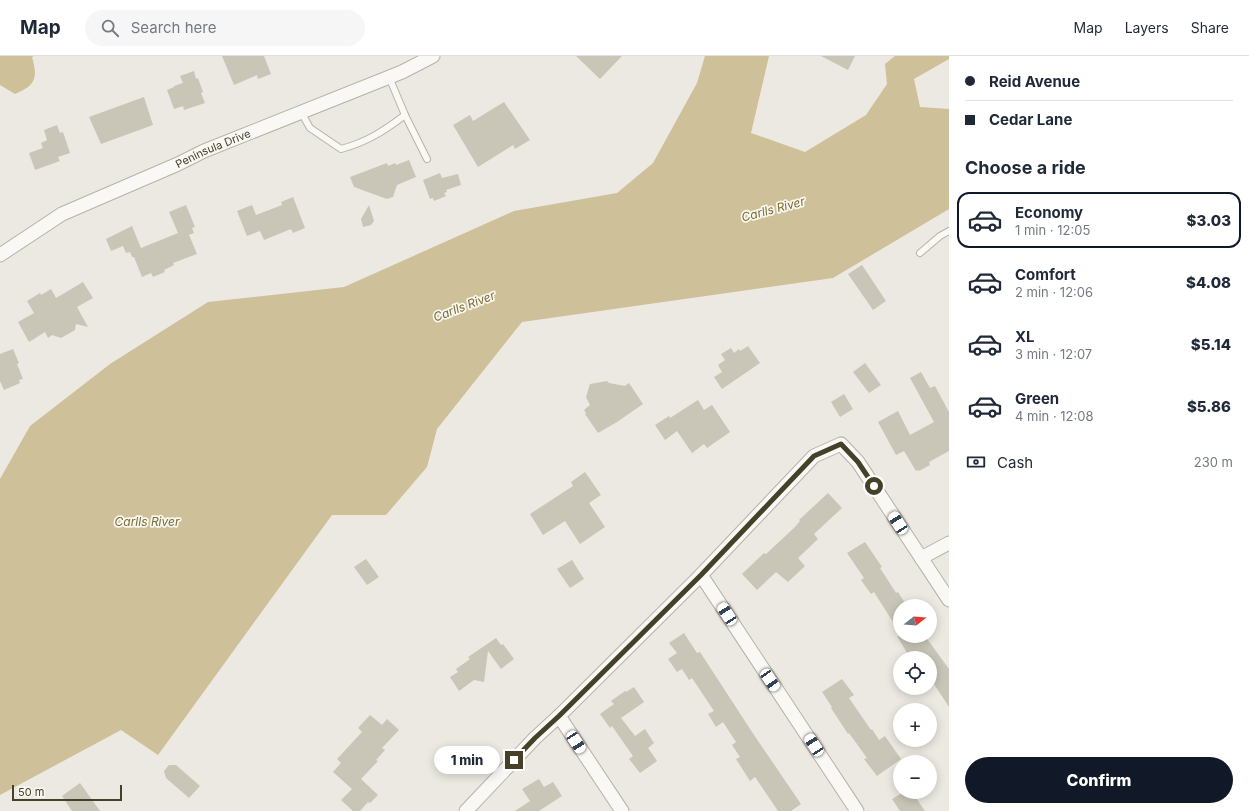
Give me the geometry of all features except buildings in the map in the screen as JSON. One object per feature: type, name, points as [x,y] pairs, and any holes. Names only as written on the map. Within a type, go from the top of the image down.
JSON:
[{"type":"street","name":"Peninsula Drive","points":[[0,255],[62,214],[178,164],[204,151],[402,72],[433,56]]},
{"type":"street","points":[[466,811],[535,738],[701,575],[814,456],[841,444],[858,462],[949,600]]},
{"type":"street","points":[[921,558],[949,543]]},
{"type":"street","points":[[701,575],[857,811]]},
{"type":"street","points":[[559,716],[622,811]]},
{"type":"lane","points":[[389,77],[426,159]]},
{"type":"lane","points":[[301,112],[310,128],[341,150],[358,145],[405,115]]},
{"type":"lane","points":[[920,253],[940,236],[949,231]]},
{"type":"water","points":[[0,56],[34,56],[32,57],[35,76],[31,84],[15,94],[0,85]]},
{"type":"water","name":"Carlls River","points":[[705,56],[769,56],[751,133],[805,152],[866,115],[887,84],[885,64],[895,56],[949,56],[949,59],[914,79],[920,107],[949,109],[949,209],[833,278],[522,322],[437,429],[427,467],[386,515],[332,515],[158,755],[121,730],[0,795],[0,479],[30,426],[110,364],[208,302],[344,287],[514,211],[617,193],[653,163],[697,83]]},
{"type":"route","points":[[514,760],[701,575],[814,456],[841,444],[858,462],[874,486]]}]
